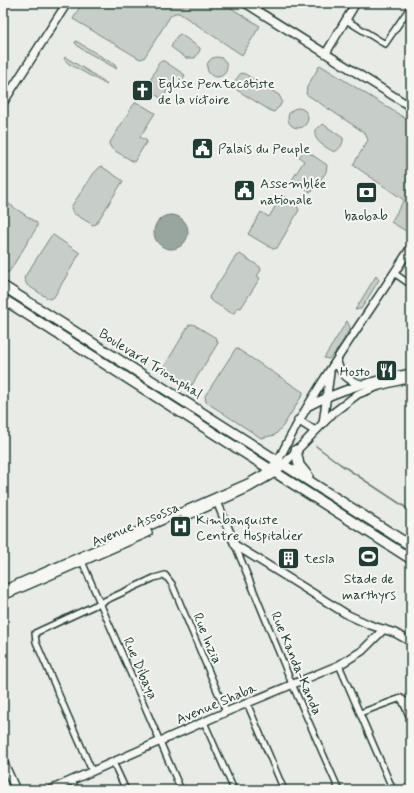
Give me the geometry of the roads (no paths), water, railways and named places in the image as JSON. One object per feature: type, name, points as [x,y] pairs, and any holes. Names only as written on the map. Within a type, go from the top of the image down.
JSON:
[{"type":"highway","name":"Boulevard Triomphal","points":[[3,286],[411,546]]},
{"type":"highway","name":"Boulevard Triomphal","points":[[3,299],[411,559]]},
{"type":"highway","points":[[296,450],[299,465],[317,485]]},
{"type":"street","points":[[3,103],[67,3]]},
{"type":"street","points":[[246,3],[411,107]]},
{"type":"street","points":[[326,53],[346,20],[352,4]]},
{"type":"street","points":[[346,20],[385,44],[411,6]]},
{"type":"street","points":[[281,463],[298,420],[411,246]]},
{"type":"street","points":[[394,273],[411,286]]},
{"type":"street","points":[[337,361],[338,368],[342,374],[361,384]]},
{"type":"street","points":[[323,423],[330,372]]},
{"type":"street","points":[[281,463],[323,423],[358,394],[411,373]]},
{"type":"street","points":[[307,407],[361,384],[411,378]]},
{"type":"street","points":[[298,420],[315,431]]},
{"type":"street","name":"Avenue Assossa","points":[[3,594],[216,500],[273,471],[281,463]]},
{"type":"street","points":[[216,500],[235,545],[348,615],[384,629],[411,642]]},
{"type":"street","name":"Rue Kanda-Kanda","points":[[235,545],[292,684],[339,790]]},
{"type":"street","name":"Rue Dibaya","points":[[81,559],[181,790]]},
{"type":"street","name":"Rue Inzia","points":[[99,602],[165,575],[172,584],[226,712]]},
{"type":"street","points":[[92,771],[36,642],[35,633],[99,602]]},
{"type":"street","name":"Avenue Shaba","points":[[50,790],[226,712],[339,665],[362,651],[384,629]]},
{"type":"street","points":[[339,665],[392,790]]},
{"type":"street","points":[[360,713],[401,698]]},
{"type":"street","points":[[401,698],[411,704]]},
{"type":"street","points":[[401,698],[411,720]]},
{"type":"street","points":[[247,703],[284,790]]},
{"type":"street","points":[[204,722],[234,790]]},
{"type":"street","points":[[3,760],[16,790]]},
{"type":"street","points":[[114,762],[126,790]]},
{"type":"street","points":[[72,780],[76,790]]},
{"type":"waterway","points":[[316,446],[340,464],[411,511]]},
{"type":"place","name":"Eglise Pentecôtiste de la victoire","points":[[143,91]]},
{"type":"place","name":"Palais du Peuple","points":[[203,148]]},
{"type":"place","name":"Assemblée nationale","points":[[244,191]]},
{"type":"place","name":"baobab","points":[[366,193]]},
{"type":"place","name":"Hosto","points":[[386,371]]},
{"type":"place","name":"Kimbanguiste Centre Hospitalier","points":[[181,527]]},
{"type":"place","name":"Stade de marthyrs","points":[[369,556]]},
{"type":"place","name":"tesla","points":[[288,558]]}]
